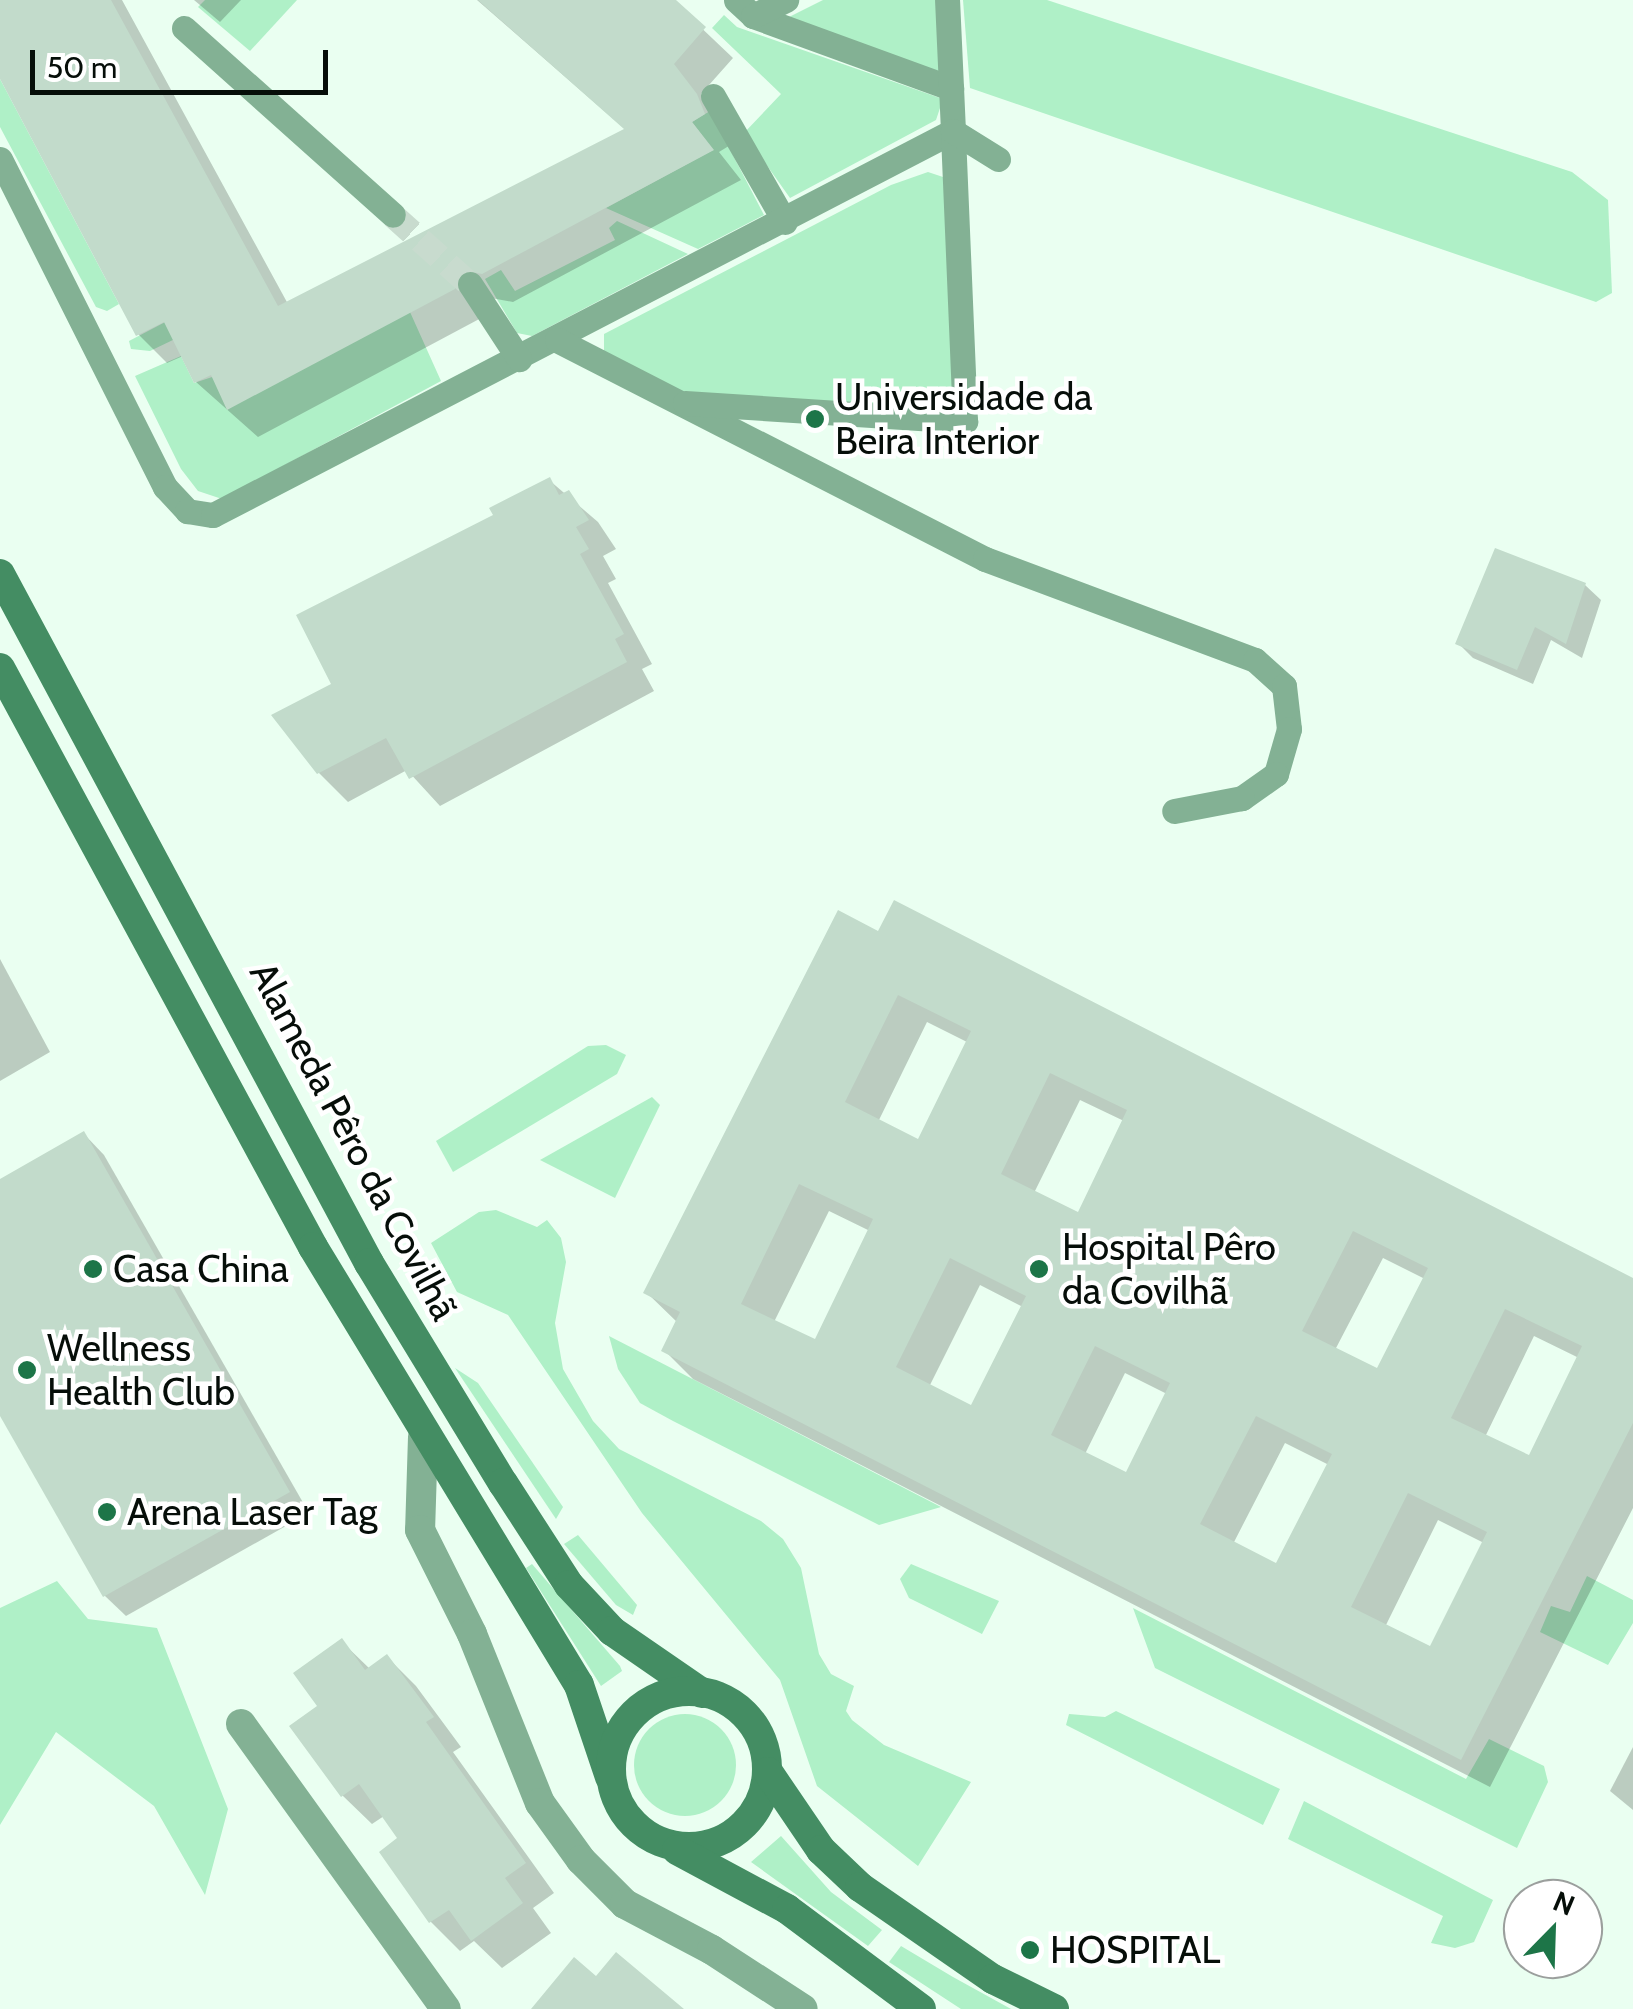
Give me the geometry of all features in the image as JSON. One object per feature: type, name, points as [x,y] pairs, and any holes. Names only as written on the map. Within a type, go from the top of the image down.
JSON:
[{"type":"main road","name":"Alameda Pêro da Covilhã","points":[[0,574],[352,1232],[503,1483],[570,1585],[612,1632],[702,1693],[726,1699],[747,1716],[764,1745],[768,1772],[821,1850],[860,1887],[993,1978],[1054,2009]]},
{"type":"main road","points":[[0,668],[312,1247],[423,1437],[544,1622],[579,1685],[618,1804],[641,1831],[787,1909],[921,2009]]},
{"type":"main road","points":[[610,1777],[616,1737],[644,1704],[689,1690],[702,1693]]},
{"type":"main road","points":[[665,1844],[701,1847],[726,1838],[752,1816],[768,1772]]},
{"type":"street","points":[[745,8],[786,0]]},
{"type":"street","points":[[675,403],[965,421],[946,0]]},
{"type":"street","points":[[745,8],[951,88]]},
{"type":"street","points":[[184,28],[392,215]]},
{"type":"street","points":[[714,96],[785,222]]},
{"type":"street","points":[[954,132],[998,159]]},
{"type":"street","points":[[0,159],[165,487],[187,512],[213,515],[954,132]]},
{"type":"street","points":[[470,284],[519,360]]},
{"type":"street","points":[[557,340],[985,559],[1255,660],[1284,686],[1289,729],[1276,774],[1242,798],[1174,811]]},
{"type":"street","points":[[423,1437],[420,1530],[472,1634],[540,1802],[581,1860],[625,1904],[712,1950],[802,2009]]},
{"type":"street","points":[[241,1724],[446,2009]]},
{"type":"green space","points":[[205,0],[297,0],[250,51],[198,7]]},
{"type":"green space","points":[[823,0],[944,0],[947,82],[779,22]]},
{"type":"green space","points":[[963,0],[1047,0],[1572,172],[1608,200],[1612,293],[1596,302],[970,88]]},
{"type":"green space","points":[[724,15],[737,27],[943,99],[936,120],[790,198],[744,133],[781,94],[712,28]]},
{"type":"green space","points":[[0,79],[119,304],[107,311],[96,307],[0,127]]},
{"type":"green space","points":[[710,111],[764,215],[698,249],[606,208],[713,150],[692,122]]},
{"type":"green space","points":[[928,172],[943,177],[961,391],[951,412],[679,391],[604,355],[604,334],[891,185]]},
{"type":"green space","points":[[617,221],[688,254],[532,336],[517,333],[485,279],[501,270],[515,291],[615,240],[609,228]]},
{"type":"green space","points":[[192,308],[202,326],[150,351],[131,349],[129,341]]},
{"type":"green space","points":[[410,312],[441,381],[222,499],[198,491],[181,469],[135,376],[181,356],[194,383]]},
{"type":"green space","points":[[606,1045],[626,1055],[617,1074],[453,1172],[436,1141],[588,1046]]},
{"type":"green space","points":[[652,1097],[660,1105],[615,1198],[540,1160]]},
{"type":"green space","points":[[496,1210],[537,1227],[547,1220],[561,1238],[566,1262],[555,1323],[563,1369],[593,1421],[619,1449],[761,1521],[783,1539],[801,1568],[819,1654],[831,1674],[854,1686],[846,1711],[852,1720],[884,1745],[971,1782],[918,1866],[817,1786],[780,1680],[642,1513],[508,1315],[457,1292],[431,1243],[479,1212]]},
{"type":"green space","points":[[609,1336],[941,1507],[879,1525],[673,1421],[640,1403],[618,1369]]},
{"type":"green space","points":[[455,1368],[478,1383],[563,1507],[556,1519]]},
{"type":"green space","points":[[578,1535],[637,1605],[633,1615],[616,1605],[564,1544]]},
{"type":"green space","points":[[532,1564],[620,1666],[622,1671],[601,1686],[526,1568]]},
{"type":"green space","points":[[911,1564],[999,1601],[982,1634],[909,1598],[900,1579]]},
{"type":"green space","points":[[1587,1576],[1633,1600],[1633,1623],[1608,1665],[1540,1632],[1551,1606],[1570,1612]]},
{"type":"green space","points":[[57,1581],[88,1619],[157,1628],[228,1809],[205,1895],[154,1806],[56,1732],[0,1825],[0,1608]]},
{"type":"green space","points":[[1133,1608],[1466,1779],[1489,1739],[1544,1766],[1548,1782],[1517,1848],[1155,1668]]},
{"type":"green space","points":[[1116,1711],[1280,1789],[1263,1825],[1066,1725],[1069,1714],[1105,1717]]},
{"type":"green space","points":[[685,1714],[705,1718],[721,1729],[732,1745],[736,1765],[732,1785],[721,1801],[705,1812],[685,1816],[665,1812],[649,1801],[638,1785],[634,1765],[638,1745],[649,1729],[665,1718]]},
{"type":"green space","points":[[1304,1801],[1493,1900],[1474,1942],[1455,1948],[1431,1943],[1443,1916],[1288,1839]]},
{"type":"green space","points":[[781,1836],[831,1892],[882,1930],[868,1946],[751,1862]]},
{"type":"green space","points":[[901,1946],[1011,2009],[961,2009],[889,1962]]},
{"type":"building","points":[[0,0],[111,0],[278,306],[624,129],[478,0],[676,0],[706,27],[674,64],[697,94],[705,114],[692,122],[714,150],[482,274],[462,270],[455,289],[227,410],[211,375],[194,383],[164,322],[136,336],[0,79]]},
{"type":"building","points":[[550,477],[559,495],[569,490],[589,520],[576,527],[589,549],[580,554],[624,634],[615,639],[627,662],[409,779],[386,738],[317,774],[271,715],[331,684],[296,615],[493,515],[489,508]]},
{"type":"building","points":[[1495,548],[1586,583],[1566,644],[1535,627],[1517,670],[1455,644]]},
{"type":"building","points":[[894,900],[1633,1278],[1633,1423],[1461,1760],[661,1351],[680,1312],[643,1293],[838,910],[878,931]],"holes":[[[898,995],[971,1031],[918,1139],[845,1102]],[[1050,1073],[1127,1110],[1078,1212],[1001,1174]],[[799,1184],[873,1219],[815,1339],[741,1304]],[[1353,1231],[1428,1268],[1377,1368],[1302,1331]],[[950,1258],[1026,1296],[971,1405],[896,1367]],[[1505,1309],[1582,1346],[1529,1455],[1451,1418]],[[1095,1346],[1170,1383],[1126,1472],[1051,1435]],[[1256,1416],[1332,1454],[1276,1563],[1200,1524]],[[1408,1493],[1487,1532],[1430,1646],[1351,1607]]]},
{"type":"building","points":[[84,1131],[290,1492],[103,1597],[0,1416],[0,1179]]},
{"type":"building","points":[[342,1638],[365,1670],[387,1654],[434,1717],[426,1722],[526,1863],[505,1878],[523,1903],[471,1941],[449,1910],[429,1923],[379,1852],[397,1838],[359,1784],[341,1797],[289,1726],[317,1706],[293,1673]]},
{"type":"building","points":[[616,1952],[684,2009],[531,2009],[574,1957],[596,1976]]},
{"type":"tunnel","points":[[393,215],[470,284]]},
{"type":"place","name":"Universidade da Beira Interior","points":[[815,419]]},
{"type":"place","name":"Casa China","points":[[93,1269]]},
{"type":"place","name":"Hospital Pêro da Covilhã","points":[[1039,1269]]},
{"type":"place","name":"Wellness Health Club","points":[[27,1370]]},
{"type":"place","name":"Arena Laser Tag","points":[[107,1512]]},
{"type":"place","name":"HOSPITAL","points":[[1030,1950]]}]
